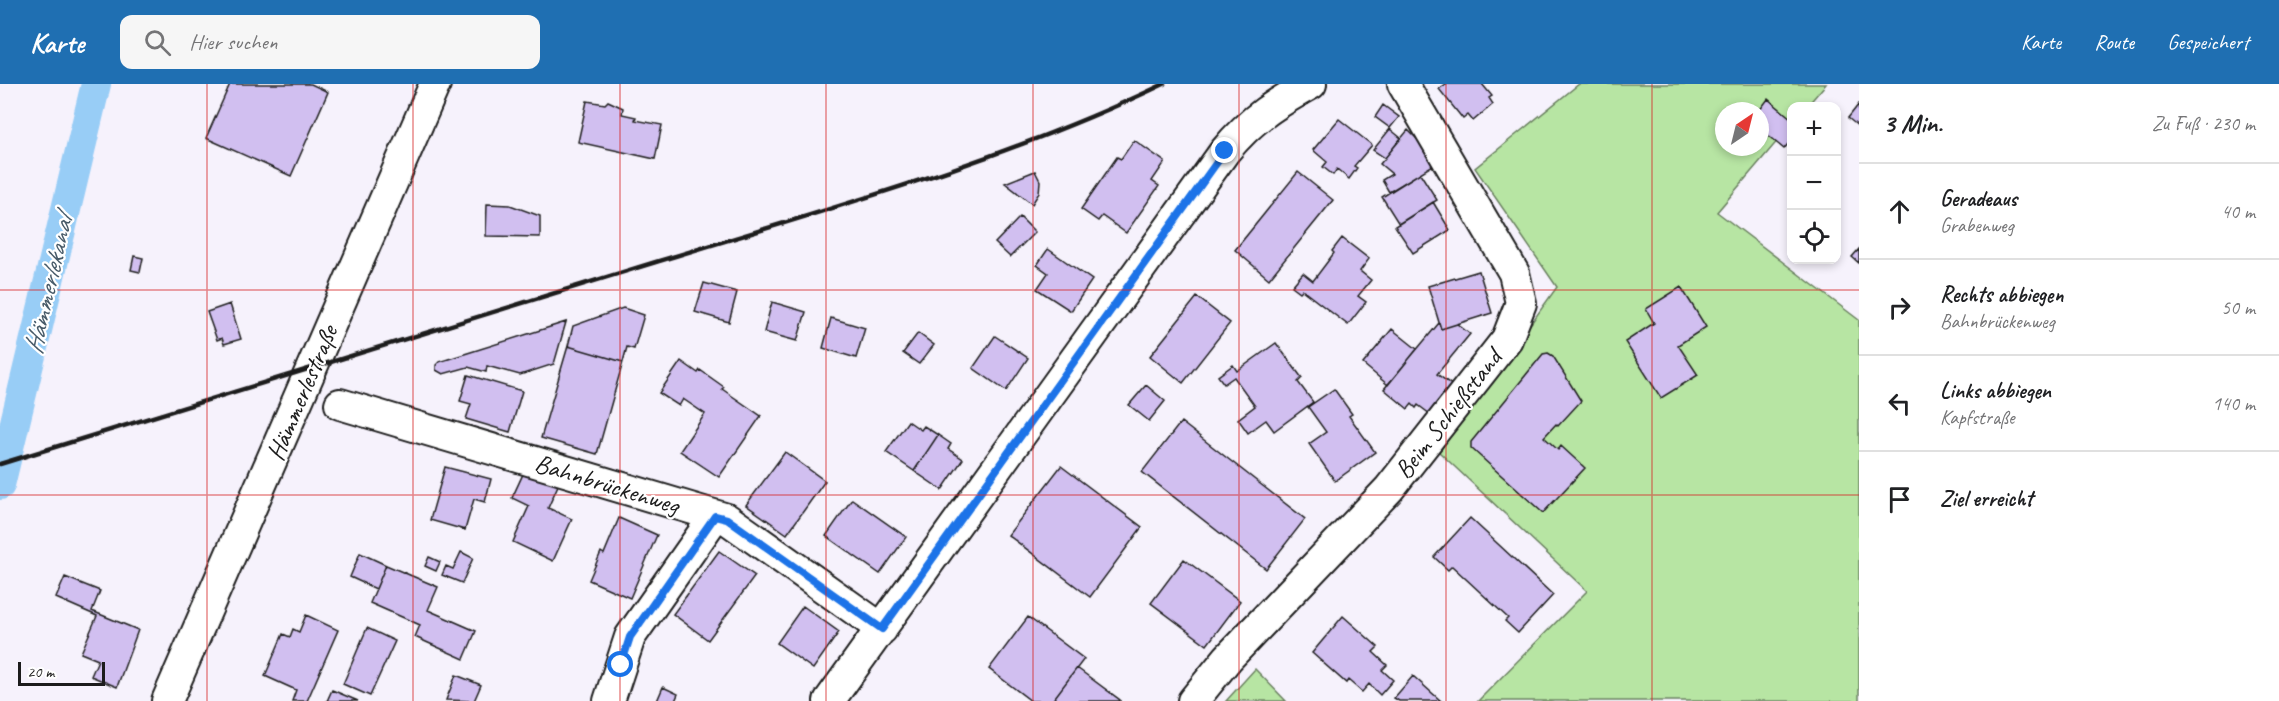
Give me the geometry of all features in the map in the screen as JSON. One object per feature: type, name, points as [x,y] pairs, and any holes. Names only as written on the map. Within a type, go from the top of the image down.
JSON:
[{"type":"street","name":"Hämmerlestraße","points":[[167,701],[435,84]]},
{"type":"street","points":[[829,701],[1225,151],[1242,130],[1267,108],[1311,84]]},
{"type":"street","name":"Beim Schießstand","points":[[1193,701],[1228,658],[1389,489],[1507,339],[1521,303],[1514,273],[1403,84]]},
{"type":"street","name":"Bahnbrückenweg","points":[[340,404],[727,519],[882,629]]},
{"type":"street","points":[[609,701],[630,637],[715,516]]},
{"type":"green space","points":[[1579,84],[1826,84],[1810,102],[1787,102],[1787,130],[1769,151],[1769,102],[1715,102],[1715,156],[1765,156],[1717,212],[1859,320],[1859,701],[1478,701],[1587,591],[1439,452],[1557,287],[1475,168]]},
{"type":"green space","points":[[1255,669],[1286,701],[1226,701]]},
{"type":"building","points":[[230,84],[311,84],[328,92],[291,176],[206,138]]},
{"type":"building","points":[[1446,84],[1482,84],[1492,96],[1489,98],[1493,104],[1473,121],[1468,115],[1463,119],[1439,89]]},
{"type":"building","points":[[1768,99],[1787,115],[1787,145],[1784,149],[1769,136],[1769,102],[1766,102]]},
{"type":"building","points":[[587,101],[605,104],[608,101],[623,108],[622,114],[636,117],[635,120],[662,125],[655,159],[578,142]]},
{"type":"building","points":[[1859,104],[1859,127],[1848,118]]},
{"type":"building","points":[[1383,105],[1399,117],[1390,128],[1375,117]]},
{"type":"building","points":[[1339,119],[1372,145],[1354,166],[1357,168],[1349,179],[1337,169],[1333,175],[1323,167],[1327,162],[1313,150]]},
{"type":"building","points":[[1390,129],[1401,138],[1385,158],[1373,150]]},
{"type":"building","points":[[1408,130],[1424,146],[1435,164],[1389,192],[1382,180],[1392,174],[1380,164]]},
{"type":"building","points":[[1134,140],[1165,162],[1152,181],[1159,186],[1126,233],[1102,216],[1098,221],[1081,209],[1117,157],[1121,159]]},
{"type":"building","points":[[1035,171],[1040,181],[1039,193],[1032,204],[1005,183]]},
{"type":"building","points":[[1298,172],[1333,200],[1269,279],[1235,250]]},
{"type":"building","points":[[1420,173],[1437,200],[1399,224],[1382,197]]},
{"type":"building","points":[[1433,202],[1450,230],[1413,253],[1395,226]]},
{"type":"building","points":[[487,204],[510,205],[540,216],[540,237],[486,236]]},
{"type":"building","points":[[1020,217],[1035,232],[1010,257],[995,243]]},
{"type":"building","points":[[1342,238],[1369,259],[1360,271],[1371,280],[1358,296],[1366,302],[1348,325],[1302,290],[1300,292],[1292,286],[1303,273],[1313,281]]},
{"type":"building","points":[[1048,249],[1092,280],[1071,311],[1037,289],[1048,273],[1037,265]]},
{"type":"building","points":[[1859,249],[1859,263],[1852,257]]},
{"type":"building","points":[[134,256],[143,258],[140,272],[131,270]]},
{"type":"building","points":[[1479,271],[1492,313],[1441,329],[1428,286]]},
{"type":"building","points":[[704,283],[737,292],[729,322],[695,312]]},
{"type":"building","points":[[1681,287],[1706,327],[1678,345],[1698,375],[1661,398],[1625,342],[1654,323],[1646,309]]},
{"type":"building","points":[[1197,297],[1230,323],[1183,383],[1150,356]]},
{"type":"building","points":[[772,302],[806,312],[797,341],[764,332]]},
{"type":"building","points":[[230,304],[241,339],[224,344],[222,338],[217,340],[207,312]]},
{"type":"building","points":[[623,308],[644,315],[634,349],[627,347],[623,362],[568,346],[573,326]]},
{"type":"building","points":[[831,318],[865,328],[856,358],[823,348]]},
{"type":"building","points":[[566,322],[554,364],[520,375],[487,366],[486,372],[468,367],[443,374],[436,370],[439,362]]},
{"type":"building","points":[[1439,323],[1441,329],[1457,324],[1470,334],[1437,374],[1453,386],[1430,414],[1418,405],[1416,408],[1412,404],[1408,409],[1384,389]]},
{"type":"building","points":[[1392,329],[1417,349],[1388,385],[1363,364]]},
{"type":"building","points":[[918,333],[934,345],[919,364],[903,353]]},
{"type":"building","points":[[995,336],[1028,358],[1006,391],[973,368]]},
{"type":"building","points":[[1276,343],[1302,378],[1298,382],[1313,402],[1274,431],[1266,420],[1248,433],[1238,419],[1255,406],[1234,377],[1224,384],[1218,376],[1233,365],[1237,371]]},
{"type":"building","points":[[568,346],[623,362],[597,454],[541,438]]},
{"type":"building","points":[[1548,353],[1553,356],[1581,401],[1558,426],[1556,424],[1544,437],[1558,450],[1561,446],[1585,468],[1543,513],[1471,448],[1471,442],[1543,354]]},
{"type":"building","points":[[681,361],[698,373],[700,370],[724,387],[722,389],[761,416],[719,477],[680,451],[705,414],[683,399],[679,406],[659,393]]},
{"type":"building","points":[[468,375],[522,391],[510,432],[466,419],[471,404],[460,401]]},
{"type":"building","points":[[1146,385],[1165,401],[1149,421],[1129,405]]},
{"type":"building","points":[[1334,389],[1352,414],[1349,416],[1375,452],[1335,481],[1309,444],[1326,432],[1308,407]]},
{"type":"building","points":[[908,421],[921,430],[924,426],[938,435],[914,471],[886,452]]},
{"type":"building","points":[[1181,422],[1305,519],[1266,569],[1142,472]]},
{"type":"building","points":[[938,435],[951,444],[948,449],[963,459],[942,490],[914,471]]},
{"type":"building","points":[[785,452],[825,481],[787,534],[746,505]]},
{"type":"building","points":[[1061,466],[1142,527],[1090,597],[1008,535]]},
{"type":"building","points":[[445,467],[491,479],[485,502],[474,499],[465,530],[430,520]]},
{"type":"building","points":[[524,472],[559,483],[548,508],[572,519],[553,561],[513,542],[529,506],[512,498]]},
{"type":"building","points":[[852,499],[906,537],[880,574],[826,536]]},
{"type":"building","points":[[619,518],[657,535],[630,598],[589,580],[601,552],[604,554]]},
{"type":"building","points":[[1470,518],[1553,595],[1518,633],[1505,621],[1508,618],[1452,566],[1448,570],[1434,557]]},
{"type":"building","points":[[719,551],[755,576],[708,640],[673,614]]},
{"type":"building","points":[[461,552],[473,558],[462,583],[442,575],[446,566],[453,569]]},
{"type":"building","points":[[360,553],[386,565],[376,589],[350,577]]},
{"type":"building","points":[[429,557],[440,562],[436,571],[425,566]]},
{"type":"building","points":[[1184,559],[1240,601],[1207,645],[1151,603]]},
{"type":"building","points":[[386,565],[438,587],[428,610],[476,631],[464,659],[415,637],[420,625],[370,603]]},
{"type":"building","points":[[65,577],[100,591],[92,611],[138,630],[117,687],[91,676],[98,660],[81,653],[97,616],[56,598]]},
{"type":"building","points":[[803,606],[839,632],[813,669],[777,643]]},
{"type":"building","points":[[306,615],[338,630],[307,701],[292,701],[296,690],[265,676],[283,634],[290,637],[293,629],[299,632]]},
{"type":"building","points":[[1343,616],[1378,647],[1373,652],[1387,665],[1382,670],[1393,680],[1380,695],[1369,684],[1362,692],[1348,680],[1346,683],[1312,653]]},
{"type":"building","points":[[1028,617],[1084,659],[1052,701],[1031,701],[989,669]]},
{"type":"building","points":[[367,628],[395,641],[370,696],[343,684]]},
{"type":"building","points":[[1077,668],[1120,700],[1120,701],[1052,701]]},
{"type":"building","points":[[456,675],[481,685],[474,701],[446,700]]},
{"type":"building","points":[[1413,676],[1441,701],[1399,701],[1394,698]]},
{"type":"building","points":[[663,687],[678,694],[675,701],[657,701]]},
{"type":"building","points":[[332,690],[358,701],[327,701]]},
{"type":"waterway","name":"Hämmerlekanal","points":[[0,485],[96,84]]},
{"type":"railway","points":[[0,464],[915,182],[1041,137],[1164,84]]},
{"type":"route","points":[[621,665],[630,637],[715,516],[727,519],[882,629],[1225,151]]}]
